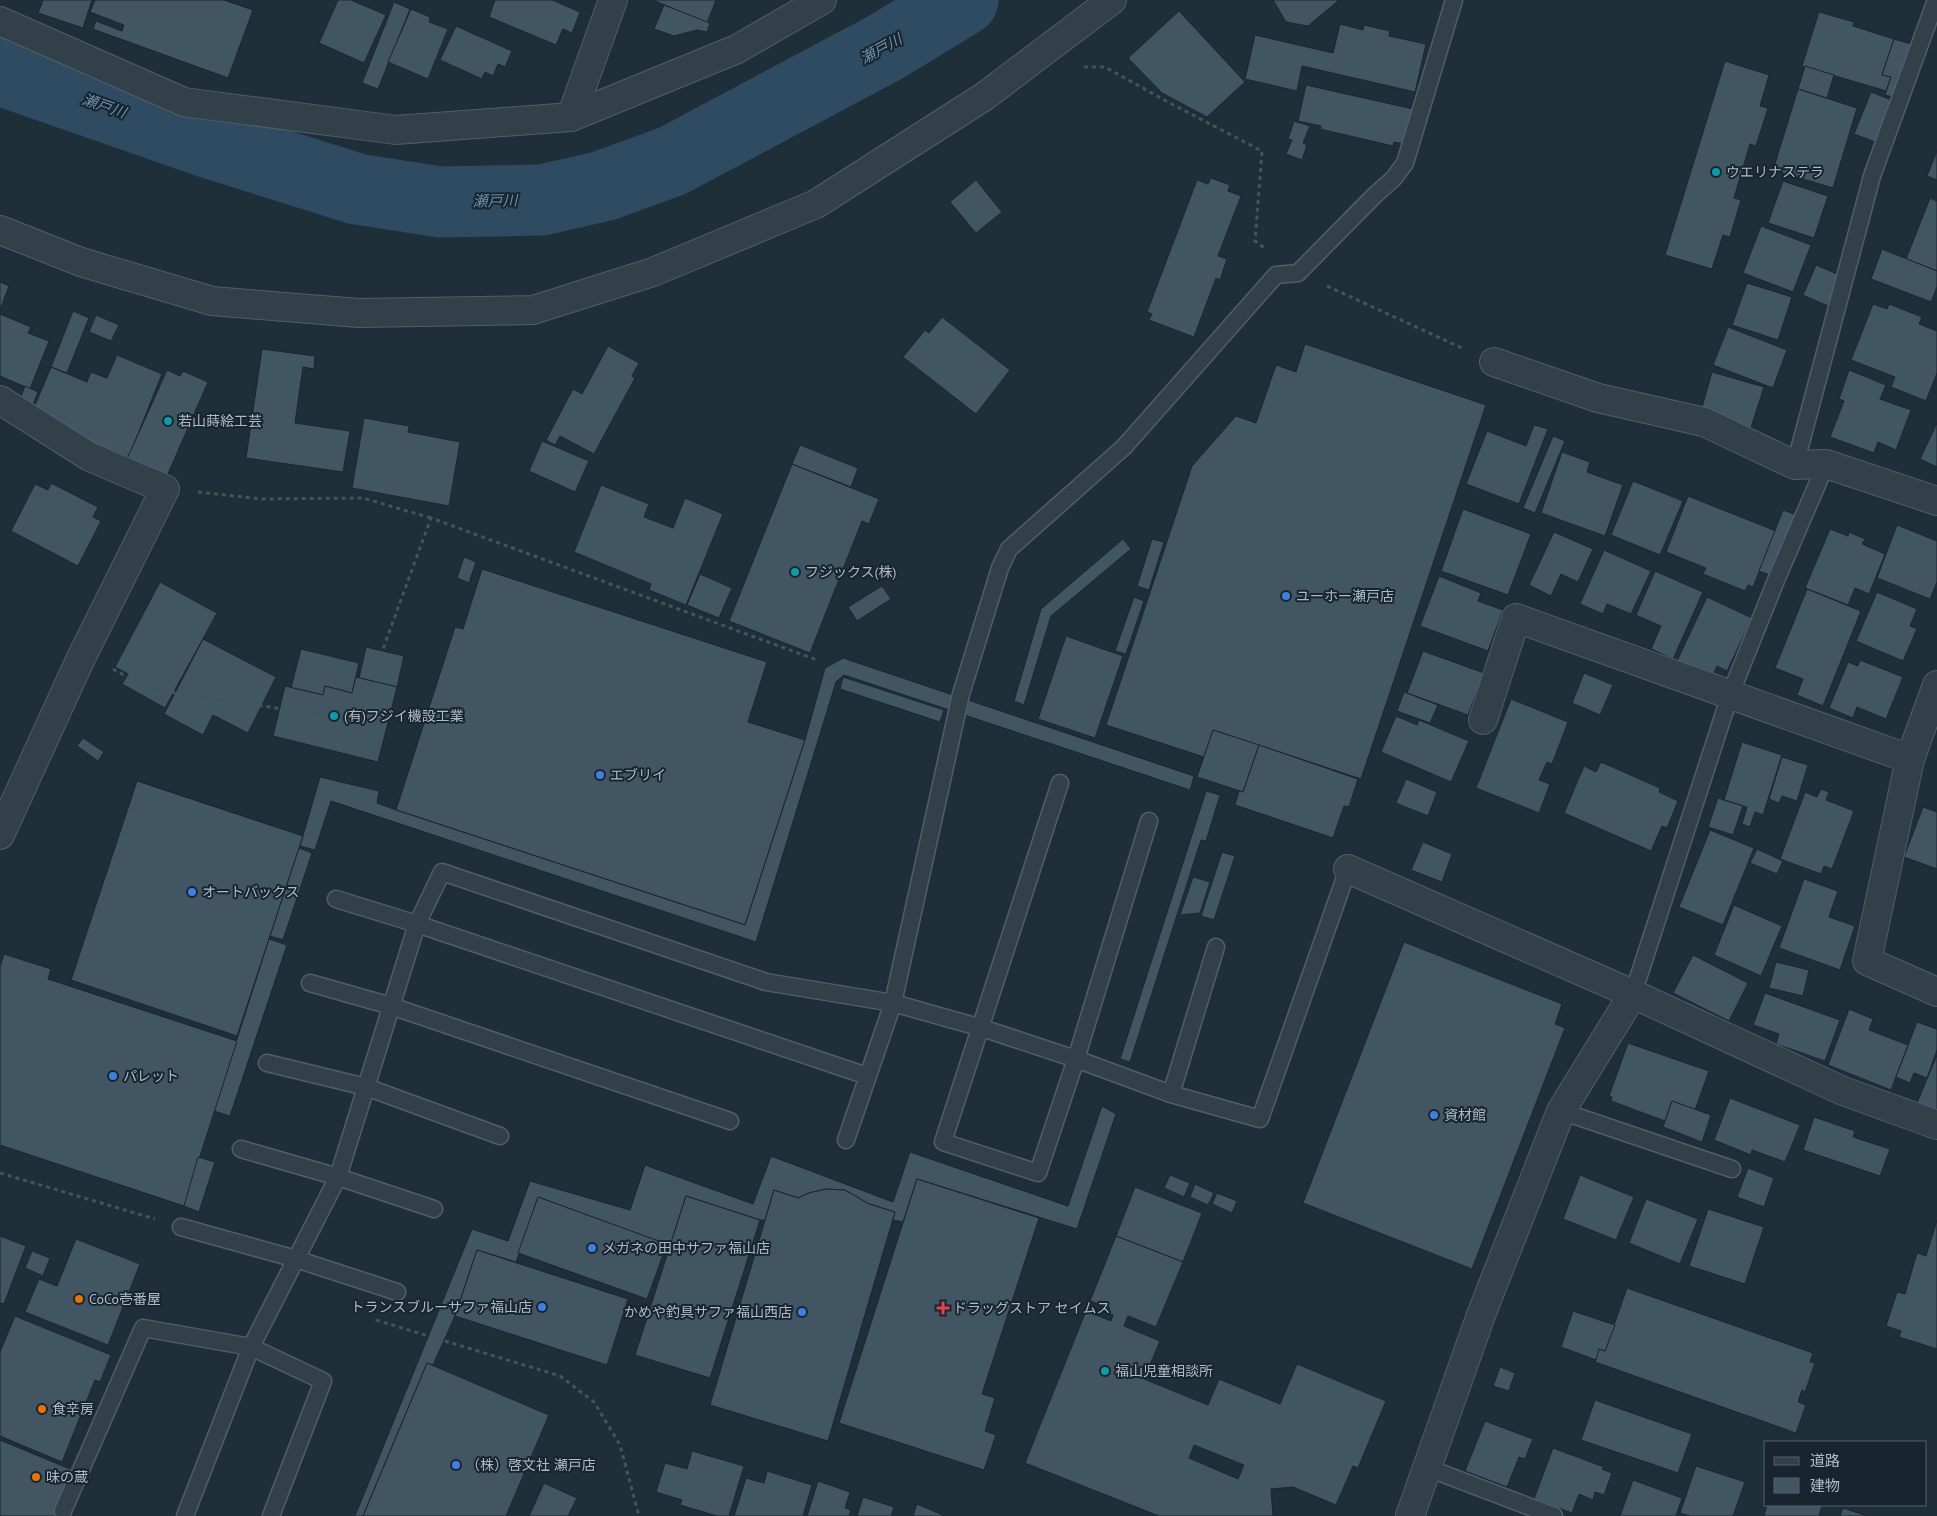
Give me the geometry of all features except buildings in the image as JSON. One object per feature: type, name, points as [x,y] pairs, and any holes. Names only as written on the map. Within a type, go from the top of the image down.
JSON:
[{"type":"street","points":[[571,117],[613,0]]},
{"type":"street","points":[[0,21],[184,102],[396,130],[571,117],[737,49],[822,0]]},
{"type":"street","points":[[0,230],[81,262],[212,301],[359,313],[533,310],[652,272],[816,204],[986,96],[1112,0]]},
{"type":"street","points":[[1494,362],[1598,398],[1704,422],[1795,465],[1826,464],[1937,501]]},
{"type":"street","points":[[0,400],[90,457],[165,489],[84,652],[0,835]]},
{"type":"street","points":[[1483,720],[1516,618],[1910,759]]},
{"type":"street","points":[[1937,686],[1910,759],[1867,961],[1937,992]]},
{"type":"street","points":[[1348,869],[1632,994],[1843,1091],[1937,1125]]},
{"type":"street","points":[[1410,1516],[1481,1315],[1561,1111],[1632,994]]},
{"type":"lane","points":[[846,1140],[893,1003],[960,694],[1000,568],[1009,549],[1124,447],[1276,275],[1298,273],[1394,178],[1405,163],[1454,0]]},
{"type":"lane","points":[[1795,465],[1872,176],[1936,0]]},
{"type":"lane","points":[[1632,994],[1730,695],[1826,464]]},
{"type":"lane","points":[[1060,783],[982,1028],[943,1142],[1038,1173],[1076,1059],[1149,821]]},
{"type":"lane","points":[[185,1516],[251,1347],[338,1177],[417,924],[442,872],[766,982],[893,1003],[982,1028],[1076,1059],[1171,1094],[1260,1119],[1348,869]]},
{"type":"lane","points":[[336,899],[417,924],[867,1076]]},
{"type":"lane","points":[[1171,1094],[1216,947]]},
{"type":"lane","points":[[310,983],[391,1006],[730,1121]]},
{"type":"lane","points":[[267,1063],[366,1087],[500,1136]]},
{"type":"lane","points":[[1561,1111],[1732,1169]]},
{"type":"lane","points":[[241,1149],[338,1177],[434,1209]]},
{"type":"lane","points":[[181,1227],[296,1259],[397,1292]]},
{"type":"lane","points":[[63,1511],[143,1328],[251,1347],[323,1381],[271,1516]]},
{"type":"lane","points":[[1428,1468],[1554,1516]]},
{"type":"path","points":[[1079,67],[1104,67],[1262,151],[1255,241],[1298,273],[1494,362]]},
{"type":"path","points":[[165,489],[262,499],[363,498],[431,518],[817,660]]},
{"type":"path","points":[[84,652],[149,689],[357,720],[431,518]]},
{"type":"path","points":[[0,1173],[181,1227]]},
{"type":"path","points":[[376,1320],[560,1376],[594,1402],[620,1445],[639,1516]]},
{"type":"waterway","name":"瀬戸川","points":[[0,70],[207,142],[357,189],[440,202],[542,200],[603,186],[672,161],[886,47],[963,0]]},
{"type":"place","name":"ウエリナステラ","points":[[1716,172]]},
{"type":"place","name":"若山蒔絵工芸","points":[[168,421]]},
{"type":"place","name":"フジックス(株)","points":[[795,572]]},
{"type":"place","name":"ユーホー瀬戸店","points":[[1286,596]]},
{"type":"place","name":"(有)フジイ機設工業","points":[[334,716]]},
{"type":"place","name":"エブリイ","points":[[600,775]]},
{"type":"place","name":"オートバックス","points":[[192,892]]},
{"type":"place","name":"パレット","points":[[113,1076]]},
{"type":"place","name":"資材館","points":[[1434,1115]]},
{"type":"place","name":"メガネの田中サファ福山店","points":[[592,1248]]},
{"type":"place","name":"CoCo壱番屋","points":[[79,1299]]},
{"type":"place","name":"トランスブルーサファ福山店","points":[[542,1307]]},
{"type":"place","name":"ドラッグストア セイムス","points":[[943,1308]]},
{"type":"place","name":"かめや釣具サファ福山西店","points":[[802,1312]]},
{"type":"place","name":"福山児童相談所","points":[[1105,1371]]},
{"type":"place","name":"食辛房","points":[[42,1409]]},
{"type":"place","name":"（株）啓文社 瀬戸店","points":[[456,1465]]},
{"type":"place","name":"味の蔵","points":[[36,1477]]}]
